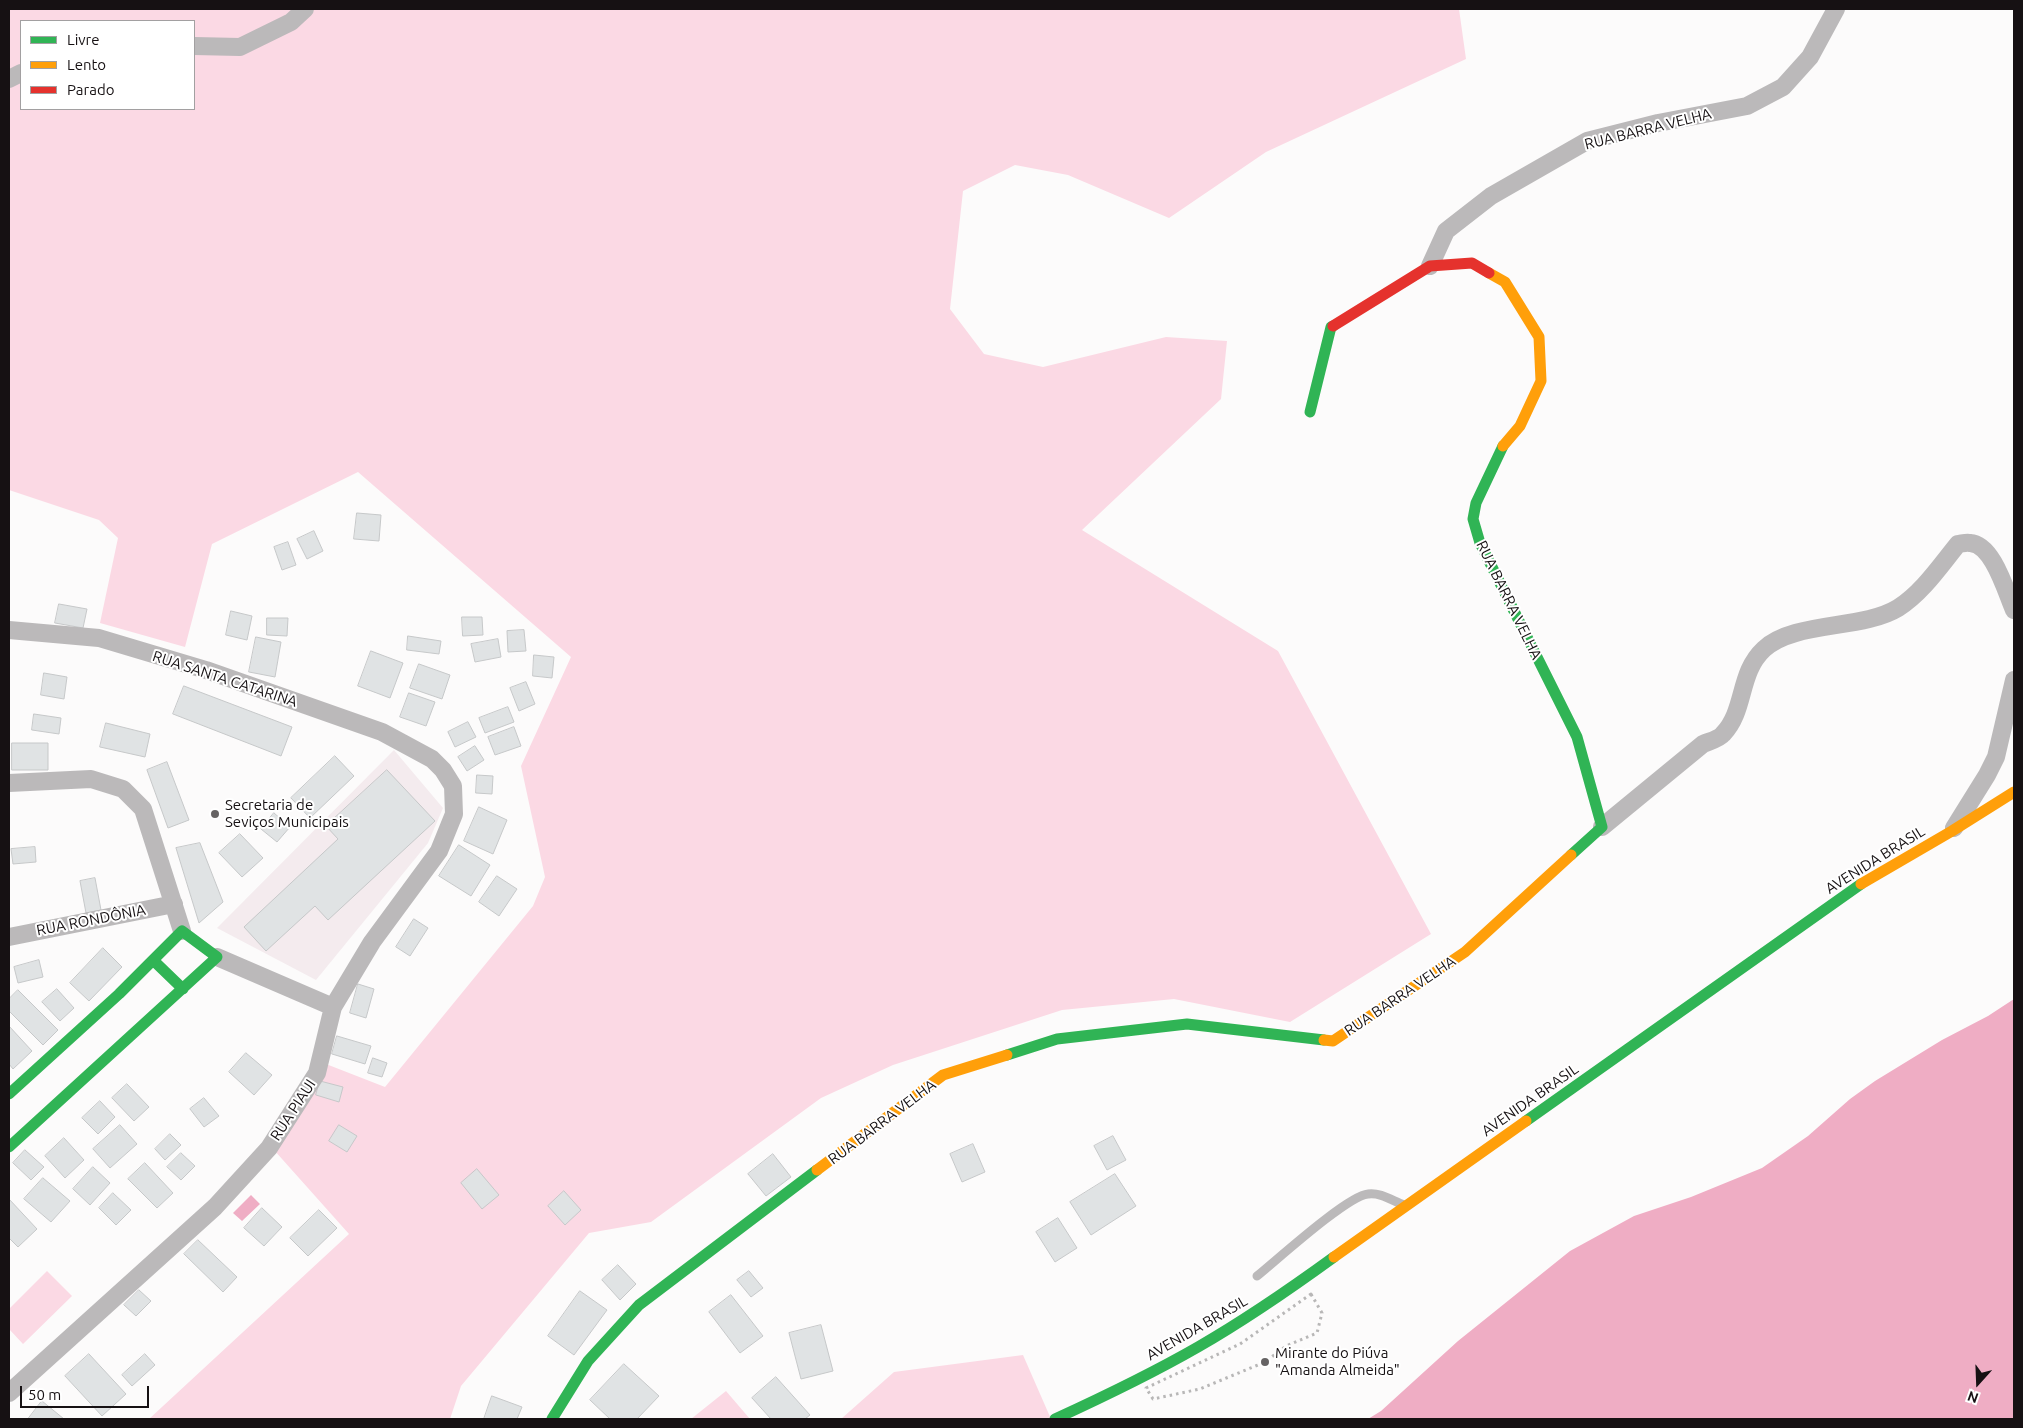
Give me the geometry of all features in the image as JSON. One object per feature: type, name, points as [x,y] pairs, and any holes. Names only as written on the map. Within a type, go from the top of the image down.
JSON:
[{"type":"street","points":[[195,46],[240,47],[291,22],[304,9]]},
{"type":"street","name":"RUA BARRA VELHA","points":[[1430,266],[1446,231],[1491,196],[1587,141],[1658,123],[1746,106],[1783,87],[1810,57],[1836,9]]},
{"type":"street","points":[[9,80],[20,74]]},
{"type":"street","name":"RUA BARRA VELHA","points":[[552,1419],[588,1361],[639,1305],[942,1075],[1057,1039],[1187,1024],[1333,1041],[1465,952],[1602,827],[1577,737],[1480,543],[1473,519],[1476,503],[1504,445],[1520,426],[1541,381],[1539,337],[1505,282],[1472,263],[1430,266],[1331,327],[1310,412]]},
{"type":"street","points":[[1602,827],[1703,744],[1722,735],[1734,718],[1744,679],[1754,661],[1764,649],[1785,636],[1878,616],[1898,608],[1919,590],[1958,544],[1971,542],[1982,547],[1992,558],[2014,610]]},
{"type":"street","name":"RUA SANTA CATARINA","points":[[9,630],[99,638],[206,670],[382,732],[432,760]]},
{"type":"street","points":[[1952,831],[1987,776],[1996,757],[2014,680]]},
{"type":"street","name":"RUA PIAUI","points":[[12,1386],[215,1207],[269,1148],[317,1073],[333,1007],[372,942],[439,851],[454,814],[453,786],[432,760]]},
{"type":"street","points":[[9,783],[91,779],[123,789],[143,808],[182,931],[217,957],[333,1007]]},
{"type":"street","name":"AVENIDA BRASIL","points":[[1055,1419],[1111,1393],[1198,1347],[1280,1296],[1872,876],[1952,831],[2014,792]]},
{"type":"street","name":"RUA RONDÔNIA","points":[[9,937],[174,904]]},
{"type":"street","points":[[9,1094],[154,961],[182,931]]},
{"type":"street","points":[[9,1148],[217,957]]},
{"type":"street","points":[[154,961],[183,989]]},
{"type":"lane","points":[[1257,1276],[1348,1201],[1367,1194],[1381,1195],[1406,1206]]},
{"type":"path","points":[[1146,1388],[1153,1399],[1200,1389],[1265,1362],[1286,1346],[1317,1333],[1322,1313],[1311,1294]]},
{"type":"shaded area","points":[[9,9],[1459,9],[1466,59],[1266,152],[1169,218],[1068,175],[1015,165],[963,191],[950,309],[984,354],[1043,367],[1166,337],[1227,341],[1221,399],[1082,530],[1278,651],[1431,934],[1290,1022],[1174,999],[1062,1010],[893,1065],[821,1098],[651,1222],[589,1233],[461,1386],[450,1419],[149,1419],[349,1234],[274,1150],[326,1064],[385,1087],[533,906],[545,877],[521,766],[571,657],[358,472],[212,544],[185,647],[100,623],[118,538],[99,520],[9,490]]},
{"type":"shaded area","points":[[394,750],[443,808],[428,843],[316,980],[217,928]]},
{"type":"shaded area","points":[[2014,999],[2014,1419],[1368,1419],[1381,1411],[1458,1341],[1570,1251],[1634,1216],[1691,1197],[1762,1168],[1808,1136],[1850,1099],[1875,1081]]},
{"type":"shaded area","points":[[251,1195],[260,1204],[242,1221],[233,1213]]},
{"type":"shaded area","points":[[47,1271],[72,1296],[23,1344],[9,1329],[9,1309]]},
{"type":"shaded area","points":[[1023,1355],[1051,1419],[841,1419],[894,1372]]},
{"type":"shaded area","points":[[726,1391],[750,1419],[691,1419]]},
{"type":"building","points":[[357,513],[381,515],[379,541],[354,539]]},
{"type":"building","points":[[314,531],[323,551],[307,559],[297,539]]},
{"type":"building","points":[[288,542],[296,565],[282,570],[274,547]]},
{"type":"building","points":[[59,604],[87,609],[83,628],[55,623]]},
{"type":"building","points":[[231,611],[252,616],[247,640],[226,635]]},
{"type":"building","points":[[462,617],[482,617],[483,635],[463,636]]},
{"type":"building","points":[[267,618],[288,618],[287,636],[267,635]]},
{"type":"building","points":[[524,630],[526,651],[508,652],[507,631]]},
{"type":"building","points":[[408,636],[441,641],[439,654],[407,650]]},
{"type":"building","points":[[256,637],[281,642],[275,677],[249,672]]},
{"type":"building","points":[[498,639],[501,657],[475,662],[471,644]]},
{"type":"building","points":[[371,651],[403,663],[390,698],[358,686]]},
{"type":"building","points":[[534,655],[554,657],[552,678],[533,676]]},
{"type":"building","points":[[419,664],[450,675],[442,699],[410,688]]},
{"type":"building","points":[[44,673],[67,677],[64,699],[41,695]]},
{"type":"building","points":[[526,682],[535,704],[519,711],[510,688]]},
{"type":"building","points":[[184,686],[292,727],[281,756],[173,714]]},
{"type":"building","points":[[409,693],[435,702],[426,726],[400,717]]},
{"type":"building","points":[[508,707],[514,722],[485,733],[479,718]]},
{"type":"building","points":[[34,714],[61,718],[59,734],[32,730]]},
{"type":"building","points":[[468,722],[476,737],[455,747],[448,732]]},
{"type":"building","points":[[106,723],[150,734],[145,757],[100,747]]},
{"type":"building","points":[[514,727],[521,746],[495,755],[488,737]]},
{"type":"building","points":[[12,743],[48,743],[48,770],[12,770]]},
{"type":"building","points":[[475,746],[484,760],[467,771],[458,757]]},
{"type":"building","points":[[335,756],[354,776],[310,818],[291,798]]},
{"type":"building","points":[[167,762],[189,820],[168,828],[147,770]]},
{"type":"building","points":[[387,770],[435,821],[328,920],[315,906],[266,951],[244,927],[338,839],[326,826]]},
{"type":"building","points":[[477,775],[493,776],[492,794],[476,793]]},
{"type":"building","points":[[479,807],[507,820],[493,854],[464,841]]},
{"type":"building","points":[[274,813],[290,827],[277,842],[261,829]]},
{"type":"building","points":[[240,834],[263,858],[242,877],[219,853]]},
{"type":"building","points":[[200,843],[223,902],[199,923],[176,848]]},
{"type":"building","points":[[459,845],[490,865],[471,896],[439,876]]},
{"type":"building","points":[[35,847],[36,862],[13,864],[11,849]]},
{"type":"building","points":[[497,876],[517,889],[499,916],[479,902]]},
{"type":"building","points":[[95,878],[101,910],[86,913],[80,881]]},
{"type":"building","points":[[414,919],[428,928],[410,956],[396,947]]},
{"type":"building","points":[[103,948],[122,967],[89,1001],[70,983]]},
{"type":"building","points":[[39,960],[43,977],[18,983],[14,967]]},
{"type":"building","points":[[358,984],[374,989],[366,1018],[350,1013]]},
{"type":"building","points":[[57,989],[74,1008],[60,1021],[42,1002]]},
{"type":"building","points":[[18,990],[58,1030],[43,1045],[9,1011],[9,999]]},
{"type":"building","points":[[9,1026],[32,1051],[13,1069],[9,1064]]},
{"type":"building","points":[[337,1036],[371,1046],[365,1064],[332,1054]]},
{"type":"building","points":[[246,1053],[272,1075],[254,1095],[229,1072]]},
{"type":"building","points":[[373,1058],[387,1063],[382,1077],[368,1073]]},
{"type":"building","points":[[320,1081],[343,1087],[339,1102],[316,1095]]},
{"type":"building","points":[[127,1084],[149,1107],[134,1121],[112,1098]]},
{"type":"building","points":[[204,1098],[219,1116],[204,1127],[190,1109]]},
{"type":"building","points":[[100,1101],[115,1117],[98,1134],[82,1118]]},
{"type":"building","points":[[120,1125],[137,1144],[110,1168],[93,1149]]},
{"type":"building","points":[[339,1125],[357,1136],[347,1152],[329,1141]]},
{"type":"building","points":[[170,1134],[181,1145],[165,1160],[155,1149]]},
{"type":"building","points":[[1113,1136],[1126,1160],[1107,1170],[1094,1146]]},
{"type":"building","points":[[64,1138],[84,1160],[65,1178],[45,1156]]},
{"type":"building","points":[[973,1144],[985,1172],[962,1182],[950,1154]]},
{"type":"building","points":[[25,1150],[44,1167],[31,1180],[13,1163]]},
{"type":"building","points":[[181,1153],[195,1166],[181,1180],[167,1167]]},
{"type":"building","points":[[773,1154],[791,1177],[766,1196],[748,1174]]},
{"type":"building","points":[[145,1163],[173,1193],[157,1208],[128,1179]]},
{"type":"building","points":[[93,1167],[110,1183],[90,1205],[73,1189]]},
{"type":"building","points":[[477,1169],[499,1195],[482,1209],[461,1183]]},
{"type":"building","points":[[1115,1174],[1136,1206],[1091,1235],[1070,1202]]},
{"type":"building","points":[[43,1178],[70,1201],[51,1222],[24,1199]]},
{"type":"building","points":[[564,1191],[581,1210],[565,1225],[548,1206]]},
{"type":"building","points":[[113,1193],[131,1210],[116,1225],[99,1208]]},
{"type":"building","points":[[9,1199],[37,1229],[18,1247],[9,1238]]},
{"type":"building","points":[[262,1208],[282,1227],[264,1246],[244,1228]]},
{"type":"building","points":[[319,1210],[337,1228],[308,1256],[290,1238]]},
{"type":"building","points":[[1058,1218],[1077,1248],[1055,1262],[1036,1232]]},
{"type":"building","points":[[198,1240],[237,1277],[223,1292],[184,1254]]},
{"type":"building","points":[[618,1265],[636,1284],[620,1300],[602,1280]]},
{"type":"building","points":[[749,1271],[763,1288],[751,1297],[737,1280]]},
{"type":"building","points":[[139,1290],[151,1301],[136,1316],[124,1305]]},
{"type":"building","points":[[580,1291],[607,1310],[574,1355],[548,1336]]},
{"type":"building","points":[[731,1295],[763,1336],[740,1353],[709,1312]]},
{"type":"building","points":[[821,1325],[833,1371],[801,1379],[789,1333]]},
{"type":"building","points":[[89,1354],[126,1394],[102,1416],[65,1376]]},
{"type":"building","points":[[145,1354],[155,1365],[132,1386],[122,1375]]},
{"type":"building","points":[[624,1364],[659,1396],[637,1419],[610,1419],[590,1400]]},
{"type":"building","points":[[776,1377],[810,1415],[805,1419],[771,1419],[752,1398]]},
{"type":"building","points":[[492,1396],[522,1407],[517,1419],[484,1419]]},
{"type":"building","points":[[42,1401],[64,1419],[28,1419]]},
{"type":"traffic: fast","points":[[1310,412],[1331,327],[1333,326]]},
{"type":"traffic: fast","points":[[1503,446],[1476,503],[1473,519],[1480,543],[1577,737],[1602,827],[1571,855]]},
{"type":"traffic: fast","points":[[1526,1121],[1861,884]]},
{"type":"traffic: fast","points":[[9,1094],[119,994],[182,931],[217,957],[9,1147]]},
{"type":"traffic: fast","points":[[154,961],[183,989]]},
{"type":"traffic: fast","points":[[1007,1055],[1057,1039],[1187,1024],[1324,1040]]},
{"type":"traffic: fast","points":[[552,1419],[588,1361],[639,1305],[817,1170]]},
{"type":"traffic: fast","points":[[1055,1419],[1163,1367],[1198,1347],[1267,1304],[1334,1257]]},
{"type":"traffic: slow","points":[[1489,273],[1505,282],[1539,337],[1541,381],[1520,426],[1503,446]]},
{"type":"traffic: slow","points":[[1861,884],[2014,792]]},
{"type":"traffic: slow","points":[[1324,1040],[1333,1041],[1465,952],[1571,855]]},
{"type":"traffic: slow","points":[[817,1170],[943,1075],[1007,1055]]},
{"type":"traffic: slow","points":[[1334,1257],[1526,1121]]},
{"type":"traffic: jam","points":[[1333,326],[1430,266],[1472,263],[1489,273]]},
{"type":"place","name":"Secretaria de Seviços Municipais","points":[[215,814]]},
{"type":"place","name":"Mirante do Piúva \"Amanda Almeida\"","points":[[1265,1362]]}]
